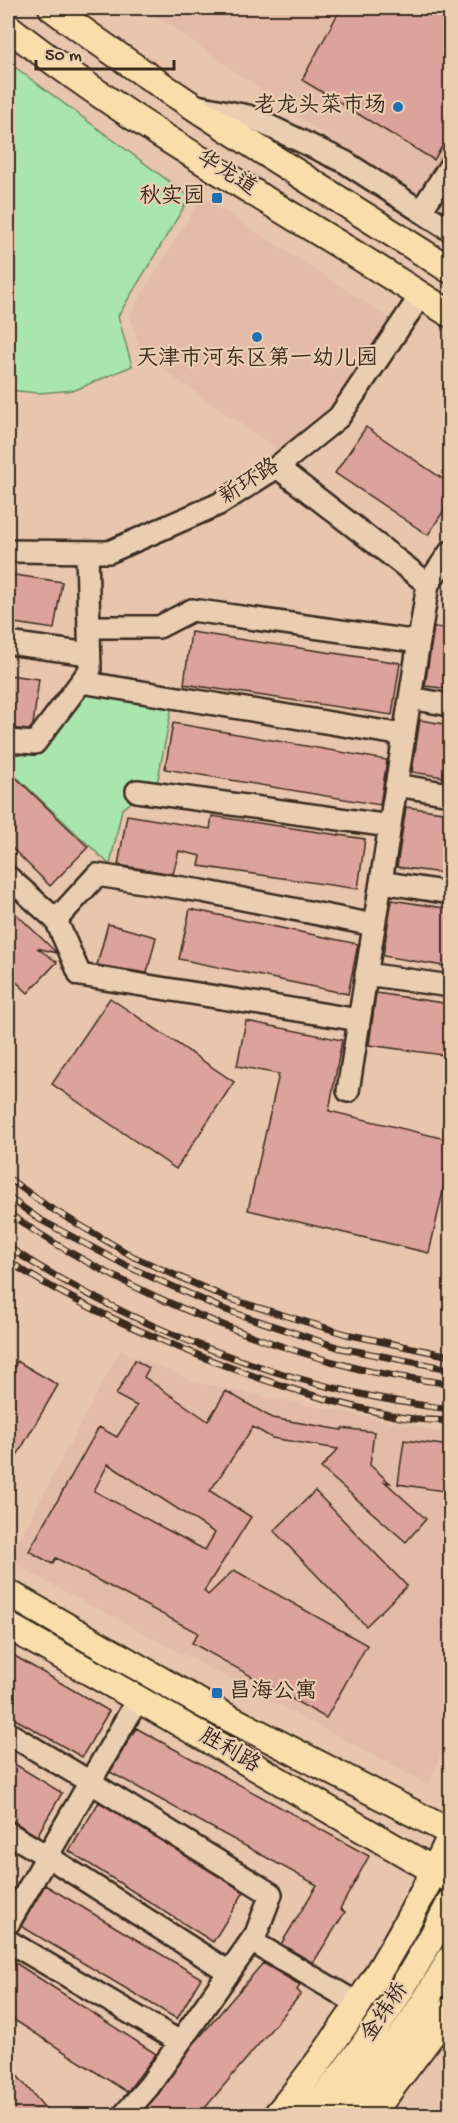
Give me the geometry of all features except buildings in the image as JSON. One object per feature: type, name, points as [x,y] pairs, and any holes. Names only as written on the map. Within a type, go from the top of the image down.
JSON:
[{"type":"main road","points":[[52,8],[103,46],[450,270]]},
{"type":"main road","name":"华龙道","points":[[8,27],[64,71],[450,314]]},
{"type":"main road","name":"胜利路","points":[[8,1593],[206,1706],[450,1832]]},
{"type":"main road","name":"胜利路","points":[[8,1626],[442,1875]]},
{"type":"main road","points":[[276,2115],[327,2053],[442,1875],[450,1838]]},
{"type":"main road","name":"金纬桥","points":[[309,2115],[356,2057],[396,2000],[450,1904]]},
{"type":"main road","name":"金纬桥","points":[[342,2115],[404,2034],[450,1959]]},
{"type":"main road","points":[[370,2115],[448,2017]]},
{"type":"street","points":[[193,105],[248,116],[345,162],[450,230]]},
{"type":"street","points":[[421,211],[450,166]]},
{"type":"street","name":"新环路","points":[[8,551],[109,552],[219,504],[277,466],[339,417],[421,295]]},
{"type":"street","points":[[277,466],[428,584]]},
{"type":"street","points":[[8,741],[35,743],[90,670],[87,552]]},
{"type":"street","points":[[348,1091],[428,584],[450,552]]},
{"type":"street","points":[[89,627],[159,627],[192,610],[419,642]]},
{"type":"street","points":[[8,643],[89,654]]},
{"type":"street","points":[[81,682],[404,735]]},
{"type":"street","points":[[410,698],[450,705]]},
{"type":"street","points":[[396,784],[450,794]]},
{"type":"street","points":[[137,791],[390,826]]},
{"type":"street","points":[[56,920],[97,875],[202,891],[374,924]]},
{"type":"street","points":[[8,877],[56,920],[80,975],[359,1020]]},
{"type":"street","points":[[381,882],[450,893]]},
{"type":"street","points":[[366,974],[450,986]]},
{"type":"street","points":[[8,1924],[138,1699]]},
{"type":"street","points":[[8,1733],[271,1894],[256,1934],[149,2086],[123,2115]]},
{"type":"street","points":[[8,1833],[229,1972]]},
{"type":"street","points":[[8,1941],[180,2042]]},
{"type":"street","points":[[251,1941],[360,2005]]},
{"type":"shaded area","points":[[145,8],[450,8],[450,153],[419,201]]},
{"type":"shaded area","name":"天津市河东区第一幼儿园","points":[[202,197],[389,318],[329,411],[284,453],[143,356],[130,315]]},
{"type":"shaded area","points":[[120,1350],[194,1382],[450,1434],[450,1729],[429,1785],[8,1561]]},
{"type":"green space","points":[[8,62],[190,197],[118,316],[132,366],[75,390],[39,393],[8,390]]},
{"type":"green space","points":[[82,685],[173,701],[157,784],[122,809],[110,865],[8,769],[8,748],[43,734]]},
{"type":"railway","points":[[8,1178],[47,1206],[134,1257],[227,1298],[346,1334],[450,1356]]},
{"type":"railway","points":[[8,1197],[39,1219],[127,1266],[223,1309],[340,1348],[450,1369]]},
{"type":"railway","points":[[8,1213],[87,1262],[129,1284],[217,1323],[262,1340],[352,1367],[450,1384]]},
{"type":"railway","points":[[8,1247],[110,1305],[220,1353],[334,1388],[450,1409]]},
{"type":"railway","points":[[8,1261],[56,1290],[107,1315],[172,1345],[236,1370],[301,1392],[367,1410],[406,1418],[450,1421]]},
{"type":"place","name":"老龙头菜市场","points":[[398,107]]},
{"type":"place","name":"秋实园","points":[[217,198]]},
{"type":"place","name":"天津市河东区第一幼儿园","points":[[257,337]]},
{"type":"place","name":"昌海公寓","points":[[217,1693]]}]
